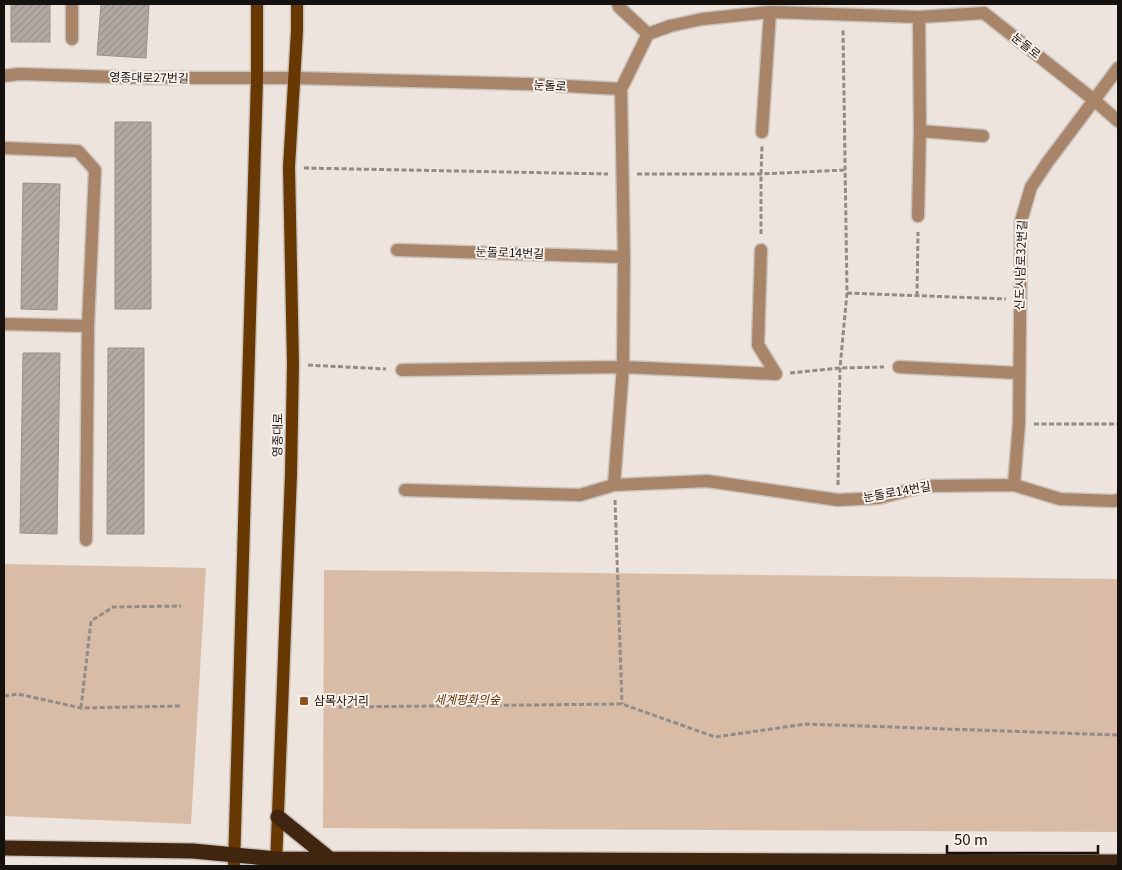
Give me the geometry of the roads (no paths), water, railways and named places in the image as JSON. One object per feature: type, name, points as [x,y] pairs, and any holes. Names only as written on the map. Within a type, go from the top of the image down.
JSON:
[{"type":"highway","points":[[278,817],[330,860]]},
{"type":"highway","points":[[4,848],[193,851],[234,861],[276,863],[330,860],[1118,862]]},
{"type":"main road","points":[[234,861],[257,78],[257,4]]},
{"type":"main road","name":"영종대로","points":[[276,863],[294,364],[289,168],[295,78],[297,4]]},
{"type":"street","points":[[72,4],[72,39]]},
{"type":"street","points":[[614,485],[623,367],[624,256],[621,89],[648,34],[618,4]]},
{"type":"street","name":"눈돌로","points":[[648,34],[670,26],[702,19],[770,12],[919,17],[984,8],[1118,121]]},
{"type":"street","points":[[762,132],[770,12]]},
{"type":"street","points":[[918,216],[920,131],[919,17]]},
{"type":"street","name":"신도시남로32번길","points":[[1014,484],[1018,423],[1021,221],[1031,187],[1118,68]]},
{"type":"street","name":"영종대로27번길","points":[[4,76],[18,74],[148,78],[295,78]]},
{"type":"street","name":"눈돌로","points":[[295,78],[528,84],[621,89]]},
{"type":"street","points":[[920,131],[983,136]]},
{"type":"street","points":[[4,148],[78,151],[95,170],[88,326],[86,540]]},
{"type":"street","name":"눈돌로14번길","points":[[397,250],[624,256]]},
{"type":"street","points":[[402,370],[623,367],[776,374],[758,345],[761,250]]},
{"type":"street","points":[[4,324],[88,326]]},
{"type":"street","points":[[899,366],[1018,373]]},
{"type":"street","name":"눈돌로14번길","points":[[405,490],[580,495],[614,485],[707,481],[838,500],[879,498],[925,486],[1014,484],[1060,499],[1118,500]]},
{"type":"place","name":"삼목사거리","points":[[304,701]]},
{"type":"park label","name":"세계평화의숲","points":[[467,700]]}]
